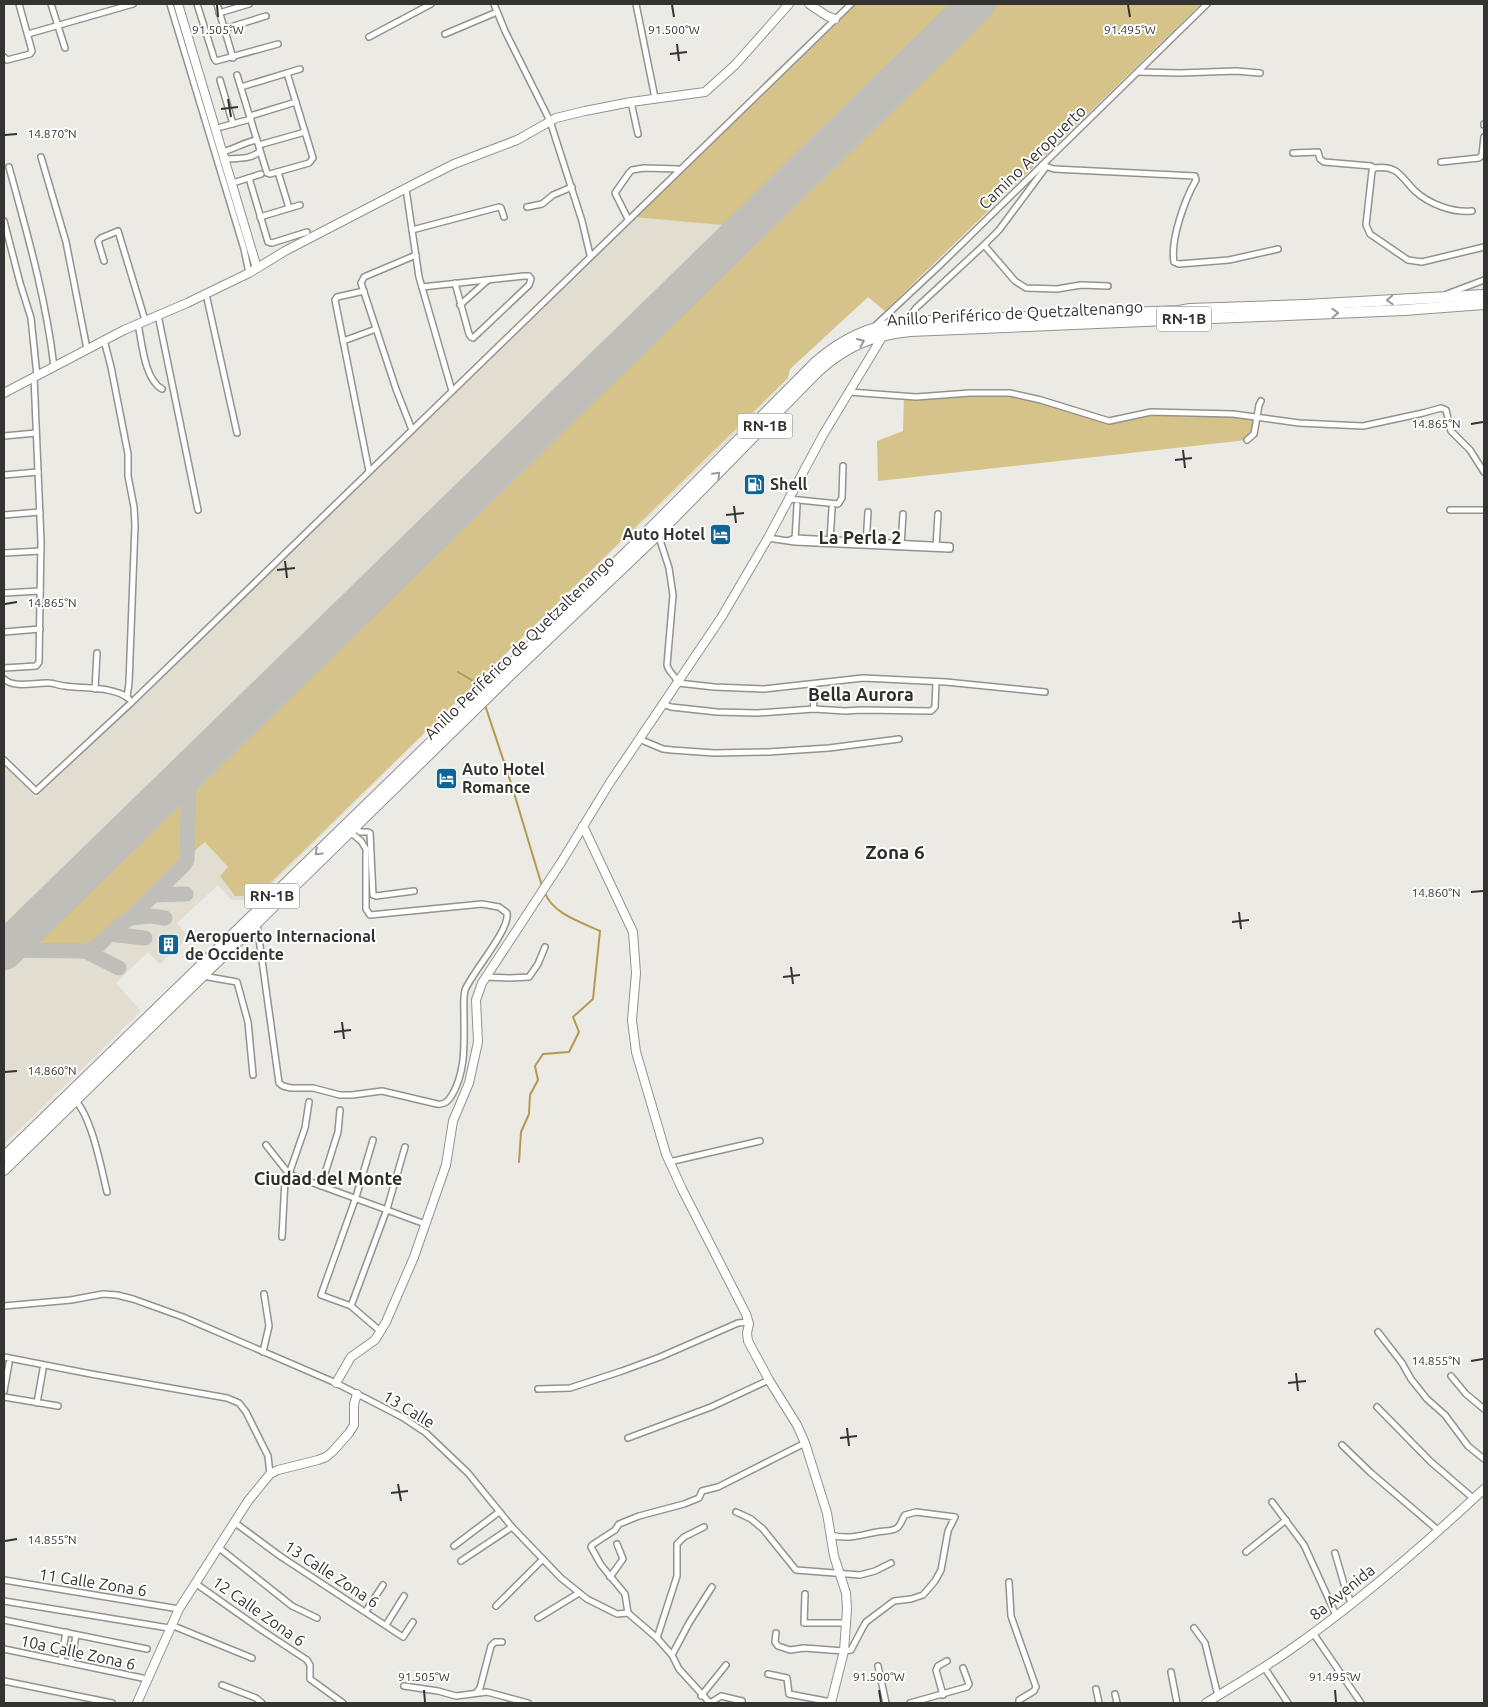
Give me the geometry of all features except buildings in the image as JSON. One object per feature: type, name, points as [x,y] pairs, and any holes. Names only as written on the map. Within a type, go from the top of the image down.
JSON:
[{"type":"highway","name":"Anillo Periférico de Quetzaltenango","points":[[4,1158],[483,696],[658,534],[827,364],[836,356],[858,343],[884,334],[910,331],[1230,317],[1438,303],[1466,295],[1484,295]]},
{"type":"highway","points":[[1438,303],[1484,299]]},
{"type":"highway","name":"Anillo Periférico de Quetzaltenango","points":[[4,1170],[353,830],[483,696],[820,358],[849,338],[873,328],[906,322],[1305,305],[1484,304]]},
{"type":"highway","points":[[1230,317],[1234,314],[1247,312],[1298,309],[1305,305]]},
{"type":"highway","points":[[1028,326],[1106,319],[1172,317],[1182,311]]},
{"type":"highway","points":[[884,334],[891,328],[985,319]]},
{"type":"highway","points":[[658,534],[658,527],[692,495],[696,484]]},
{"type":"highway","points":[[75,1100],[80,1090],[111,1057],[114,1050]]},
{"type":"highway","points":[[75,1100],[76,1087]]},
{"type":"street","points":[[4,57],[8,60],[31,53],[32,49],[19,4]]},
{"type":"street","points":[[50,4],[64,48]]},
{"type":"street","points":[[28,34],[133,4]]},
{"type":"street","points":[[170,4],[249,273]]},
{"type":"street","points":[[178,4],[257,268]]},
{"type":"street","points":[[197,4],[214,59],[220,61],[233,58],[278,44]]},
{"type":"street","points":[[217,4],[233,58]]},
{"type":"street","points":[[220,13],[249,4]]},
{"type":"street","points":[[369,36],[431,4]]},
{"type":"street","points":[[494,4],[550,121],[572,187],[590,256]]},
{"type":"street","points":[[636,4],[655,98]]},
{"type":"street","points":[[4,393],[104,340],[249,273],[292,248],[454,164],[517,140],[550,121],[569,114],[655,98],[698,94],[709,89],[735,65],[789,4]]},
{"type":"street","points":[[809,4],[827,16],[836,19]]},
{"type":"street","points":[[4,760],[36,791],[132,702],[678,169],[851,4]]},
{"type":"street","name":"Camino Aeropuerto","points":[[873,328],[1044,166],[1207,4]]},
{"type":"street","points":[[444,34],[497,12]]},
{"type":"street","points":[[224,29],[266,16]]},
{"type":"street","points":[[242,87],[300,69]]},
{"type":"street","points":[[1138,72],[1236,71],[1260,73]]},
{"type":"street","points":[[237,75],[267,173],[270,174],[312,161],[313,158],[287,73]]},
{"type":"street","points":[[220,80],[233,124]]},
{"type":"street","points":[[221,127],[296,102]]},
{"type":"street","points":[[631,102],[638,134]]},
{"type":"street","points":[[223,156],[241,144],[259,145],[305,132]]},
{"type":"street","points":[[1441,162],[1479,158],[1482,155],[1484,137]]},
{"type":"street","points":[[223,156],[246,158],[255,155],[259,145]]},
{"type":"street","points":[[1293,153],[1318,152],[1320,159],[1324,162],[1370,166],[1374,168],[1390,167],[1416,192],[1443,207],[1453,211],[1472,211]]},
{"type":"street","points":[[41,157],[66,242],[87,349]]},
{"type":"street","points":[[906,322],[916,308],[999,230],[1044,166],[1054,169],[1195,176],[1196,180],[1175,237],[1174,262],[1179,264],[1210,262],[1278,249]]},
{"type":"street","points":[[9,167],[39,275],[54,366]]},
{"type":"street","points":[[628,219],[616,193],[628,173],[638,168],[678,169]]},
{"type":"street","points":[[1374,168],[1366,224],[1370,234],[1408,260],[1422,262],[1484,247]]},
{"type":"street","points":[[278,172],[289,208]]},
{"type":"street","points":[[236,182],[261,174]]},
{"type":"street","points":[[249,178],[269,243],[307,232]]},
{"type":"street","points":[[527,207],[542,204],[555,193],[572,187]]},
{"type":"street","points":[[406,189],[422,287],[452,391]]},
{"type":"street","points":[[260,216],[300,205]]},
{"type":"street","points":[[412,230],[499,207],[504,217]]},
{"type":"street","points":[[4,222],[20,283],[32,318],[41,551],[38,665],[4,668]]},
{"type":"street","points":[[104,261],[98,241],[118,231],[142,322],[149,374],[155,384],[162,389]]},
{"type":"street","points":[[984,245],[1015,281],[1026,288],[1057,289],[1081,285],[1093,287],[1108,286]]},
{"type":"street","points":[[412,430],[396,389],[362,283],[364,277],[416,255]]},
{"type":"street","points":[[422,287],[454,282],[524,276],[529,276],[531,279],[529,285],[474,338],[470,336],[454,282]]},
{"type":"street","points":[[460,305],[488,279]]},
{"type":"street","points":[[1438,303],[1484,280]]},
{"type":"street","points":[[364,291],[336,298],[342,341],[369,471]]},
{"type":"street","points":[[206,294],[236,433]]},
{"type":"street","points":[[158,315],[198,510]]},
{"type":"street","points":[[342,341],[376,328]]},
{"type":"street","points":[[336,1383],[351,1357],[375,1340],[389,1318],[414,1257],[446,1165],[453,1121],[469,1082],[479,1039],[476,1000],[485,977],[639,739],[721,618],[768,538],[823,435],[884,334]]},
{"type":"street","points":[[104,340],[128,454],[128,476],[135,519],[127,697]]},
{"type":"street","points":[[849,392],[916,397],[970,393],[1010,394],[1041,400],[1109,421],[1156,412],[1233,414],[1299,423],[1362,426],[1444,408],[1447,412],[1451,431],[1470,450],[1484,472]]},
{"type":"street","points":[[1247,440],[1254,434],[1261,400]]},
{"type":"street","points":[[4,436],[36,434]]},
{"type":"street","points":[[789,499],[833,504],[840,503],[843,466]]},
{"type":"street","points":[[4,475],[38,472]]},
{"type":"street","points":[[794,540],[797,505]]},
{"type":"street","points":[[830,542],[832,508]]},
{"type":"street","points":[[1450,510],[1484,510]]},
{"type":"street","points":[[4,515],[40,512]]},
{"type":"street","points":[[866,543],[868,512]]},
{"type":"street","points":[[901,545],[903,514]]},
{"type":"street","points":[[768,538],[936,547],[938,514]]},
{"type":"street","points":[[658,534],[669,568],[673,595],[667,665],[678,683]]},
{"type":"street","points":[[4,554],[41,551]]},
{"type":"street","points":[[4,593],[40,591]]},
{"type":"street","points":[[4,632],[40,629]]},
{"type":"street","points":[[95,689],[97,653]]},
{"type":"street","points":[[678,683],[750,689],[784,688],[863,678],[936,682],[1046,692]]},
{"type":"street","points":[[4,679],[13,684],[52,683],[62,686],[112,691],[127,697],[132,702]]},
{"type":"street","points":[[663,704],[671,707],[717,712],[757,713],[814,709],[931,711],[935,707],[936,682]]},
{"type":"street","points":[[812,684],[814,709]]},
{"type":"street","points":[[639,739],[663,749],[731,753],[804,750],[899,739]]},
{"type":"street","points":[[583,826],[633,932],[636,973],[632,1020],[636,1052],[648,1098],[669,1162],[749,1322],[748,1341],[769,1380],[797,1425],[805,1443],[827,1513],[832,1550],[846,1593],[844,1651],[831,1703],[790,1694],[788,1692],[787,1678],[768,1674]]},
{"type":"street","points":[[353,830],[370,833],[373,895],[414,891]]},
{"type":"street","points":[[257,923],[279,1083],[291,1088],[313,1088],[340,1095],[382,1091],[437,1104],[443,1104],[448,1101],[462,1072],[465,990],[502,931],[507,920],[507,913],[499,907],[482,904],[370,915],[366,909],[366,849],[353,830]]},
{"type":"street","points":[[485,977],[528,978],[538,964],[545,947]]},
{"type":"street","points":[[202,976],[237,982],[248,1022],[253,1075]]},
{"type":"street","points":[[75,1100],[82,1109],[91,1132],[107,1192]]},
{"type":"street","points":[[282,1237],[285,1181],[305,1128],[309,1102]]},
{"type":"street","points":[[321,1186],[338,1132],[340,1110]]},
{"type":"street","points":[[373,1140],[356,1197],[321,1295],[351,1306],[380,1332]]},
{"type":"street","points":[[669,1162],[760,1141]]},
{"type":"street","points":[[266,1145],[289,1174],[356,1197],[425,1224]]},
{"type":"street","points":[[351,1306],[387,1209],[405,1147]]},
{"type":"street","name":"13 Calle","points":[[4,1306],[71,1300],[103,1294],[133,1299],[183,1317],[336,1383],[402,1417],[426,1433],[468,1473],[512,1528],[579,1593],[617,1614],[628,1613],[657,1638],[701,1696],[710,1703]]},
{"type":"street","points":[[263,1352],[269,1326],[264,1294]]},
{"type":"street","points":[[538,1389],[570,1388],[660,1358],[738,1323],[749,1322]]},
{"type":"street","points":[[1378,1332],[1427,1399],[1445,1415],[1468,1446],[1484,1459]]},
{"type":"street","points":[[4,1357],[236,1401],[246,1412],[268,1456],[270,1474]]},
{"type":"street","points":[[4,1391],[9,1363]]},
{"type":"street","points":[[37,1402],[43,1369]]},
{"type":"street","points":[[1451,1376],[1466,1394],[1484,1409]]},
{"type":"street","points":[[628,1438],[711,1407],[769,1380]]},
{"type":"street","points":[[137,1703],[179,1609],[259,1486],[270,1474],[278,1470],[318,1460],[329,1454],[354,1425],[354,1404],[357,1394]]},
{"type":"street","points":[[4,1397],[58,1406]]},
{"type":"street","points":[[1377,1407],[1431,1462],[1474,1499]]},
{"type":"street","points":[[628,1613],[625,1594],[601,1565],[591,1546],[615,1530],[618,1525],[639,1516],[684,1504],[698,1498],[702,1491],[718,1487],[805,1443]]},
{"type":"street","points":[[1342,1445],[1371,1473],[1439,1531]]},
{"type":"street","name":"8a Avenida","points":[[1206,1703],[1264,1667],[1313,1633],[1439,1531],[1484,1489]]},
{"type":"street","points":[[1272,1502],[1304,1545],[1336,1615]]},
{"type":"street","points":[[454,1546],[500,1512]]},
{"type":"street","points":[[736,1512],[751,1519],[763,1529],[796,1570],[864,1574],[891,1563]]},
{"type":"street","points":[[776,1633],[775,1642],[782,1648],[792,1650],[804,1648],[851,1650],[862,1629],[873,1617],[897,1600],[911,1599],[923,1595],[935,1581],[941,1570],[948,1531],[955,1517],[912,1512],[905,1515],[900,1525],[894,1530],[858,1537],[843,1538],[831,1535]]},
{"type":"street","points":[[1246,1552],[1286,1520]]},
{"type":"street","name":"13 Calle Zona 6","points":[[234,1522],[280,1556],[404,1637],[413,1622]]},
{"type":"street","points":[[657,1638],[677,1576],[677,1544],[684,1537],[704,1527]]},
{"type":"street","points":[[461,1561],[512,1528]]},
{"type":"street","points":[[610,1577],[623,1559],[617,1544]]},
{"type":"street","points":[[218,1547],[292,1606],[317,1618]]},
{"type":"street","points":[[1335,1553],[1344,1584],[1352,1602]]},
{"type":"street","points":[[496,1606],[543,1559]]},
{"type":"street","name":"11 Calle Zona 6","points":[[4,1580],[179,1609]]},
{"type":"street","points":[[1009,1582],[1011,1616],[1036,1687],[1034,1691],[1019,1700],[1019,1703]]},
{"type":"street","name":"12 Calle Zona 6","points":[[195,1583],[306,1659],[310,1665],[310,1679],[343,1703]]},
{"type":"street","points":[[366,1611],[383,1585]]},
{"type":"street","points":[[672,1656],[689,1622],[712,1587]]},
{"type":"street","points":[[538,1618],[579,1593]]},
{"type":"street","points":[[805,1594],[804,1623],[846,1624]]},
{"type":"street","points":[[386,1624],[404,1596]]},
{"type":"street","points":[[4,1601],[170,1627],[252,1658]]},
{"type":"street","points":[[4,1620],[146,1649]]},
{"type":"street","points":[[1194,1628],[1205,1643],[1218,1696]]},
{"type":"street","points":[[61,1661],[66,1632]]},
{"type":"street","points":[[1313,1633],[1361,1703]]},
{"type":"street","points":[[71,1663],[76,1635]]},
{"type":"street","points":[[476,1693],[480,1688],[491,1646],[495,1642],[502,1642]]},
{"type":"street","name":"10a Calle Zona 6","points":[[4,1649],[147,1679]]},
{"type":"street","points":[[943,1695],[936,1670],[938,1666],[947,1661]]},
{"type":"street","points":[[701,1696],[726,1665]]},
{"type":"street","points":[[878,1666],[886,1703]]},
{"type":"street","points":[[1264,1667],[1288,1703]]},
{"type":"street","points":[[910,1703],[943,1695],[969,1685],[963,1668]]},
{"type":"street","points":[[1171,1672],[1177,1703]]},
{"type":"street","points":[[4,1681],[112,1703]]},
{"type":"street","points":[[222,1685],[256,1698],[262,1703]]},
{"type":"street","points":[[404,1686],[438,1691],[456,1696],[490,1693],[528,1703]]},
{"type":"street","points":[[1096,1689],[1099,1703]]},
{"type":"street","points":[[1115,1694],[1117,1703]]},
{"type":"street","points":[[710,1703],[721,1696],[742,1701]]},
{"type":"shaded area","points":[[852,4],[962,4],[734,226],[634,217]]},
{"type":"shaded area","name":"Aeropuerto Internacional de Occidente","points":[[855,4],[1201,4],[885,311],[868,297],[790,369],[788,378],[727,442],[537,623],[256,900],[231,900],[218,885],[177,923],[189,937],[160,964],[148,952],[116,983],[141,1011],[4,1144],[4,765],[36,798]]},
{"type":"shaded area","points":[[990,4],[1201,4],[885,311],[868,297],[790,369],[788,378],[257,896],[235,896],[220,876],[228,867],[205,842],[193,852],[194,779]]},
{"type":"shaded area","points":[[992,393],[1049,402],[1109,421],[1155,412],[1257,417],[1247,440],[878,481],[877,441],[903,431],[904,396]]},
{"type":"shaded area","points":[[173,801],[179,802],[181,806],[183,827],[181,854],[175,865],[97,940],[81,944],[43,944],[38,941],[35,935],[37,930],[168,803]]},
{"type":"waterway","points":[[458,672],[475,682],[480,689]]},
{"type":"waterway","points":[[485,705],[542,886]]},
{"type":"waterway","points":[[519,1162],[521,1132],[529,1114],[530,1095],[538,1080],[535,1066],[543,1054],[569,1052],[579,1032],[573,1017],[593,999],[600,931],[576,921],[561,912],[554,907],[545,893]]},
{"type":"taxiway","points":[[4,953],[11,950],[85,951],[98,946],[116,928],[130,918],[184,865],[187,860],[189,780],[196,765],[208,752]]},
{"type":"taxiway","points":[[160,799],[169,793],[178,791],[184,794],[187,802]]},
{"type":"taxiway","points":[[154,895],[186,894]]},
{"type":"taxiway","points":[[130,918],[151,916],[165,918]]},
{"type":"taxiway","points":[[33,922],[29,931],[28,941],[30,947],[38,950]]},
{"type":"taxiway","points":[[110,934],[145,938]]},
{"type":"taxiway","points":[[85,951],[119,968]]},
{"type":"runway","points":[[4,951],[976,4]]},
{"type":"place","name":"Shell","points":[[754,484]]},
{"type":"place","name":"Auto Hotel","points":[[721,534]]},
{"type":"place","name":"Auto Hotel Romance","points":[[446,778]]},
{"type":"place","name":"Aeropuerto Internacional de Occidente","points":[[169,945]]},
{"type":"district","name":"La Perla 2","points":[[860,538]]},
{"type":"district","name":"Bella Aurora","points":[[861,695]]},
{"type":"district","name":"Zona 6","points":[[895,852]]},
{"type":"district","name":"Ciudad del Monte","points":[[328,1179]]}]
